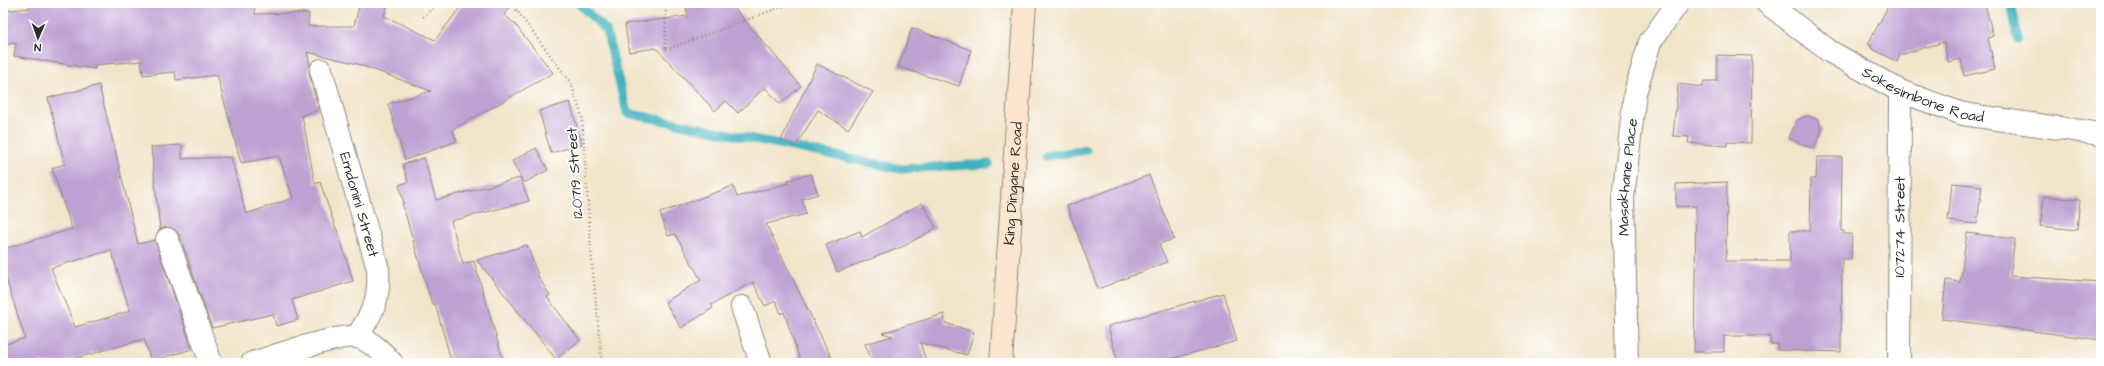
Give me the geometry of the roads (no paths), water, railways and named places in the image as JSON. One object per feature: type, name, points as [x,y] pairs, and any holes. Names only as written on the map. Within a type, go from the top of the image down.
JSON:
[{"type":"street","name":"Masakhane Place","points":[[1627,363],[1623,198],[1635,93],[1650,42],[1678,3]]},
{"type":"street","name":"Sokesimbone Road","points":[[1767,3],[1829,51],[1900,91],[1963,114],[2101,134]]},
{"type":"street","name":"King Dingane Road","points":[[1001,363],[1025,6]]},
{"type":"street","name":"Emdonini Street","points":[[322,70],[378,269],[378,293],[376,304],[357,337]]},
{"type":"street","name":"107274 Street","points":[[1899,363],[1900,91]]},
{"type":"street","points":[[167,239],[211,363]]},
{"type":"street","points":[[742,308],[761,363]]},
{"type":"street","points":[[252,363],[337,339],[357,337],[380,350],[392,363]]},
{"type":"waterway","points":[[578,3],[606,30],[627,113],[900,169],[989,164]]},
{"type":"waterway","points":[[2011,3],[2018,39]]},
{"type":"waterway","points":[[1046,156],[1086,150]]}]
